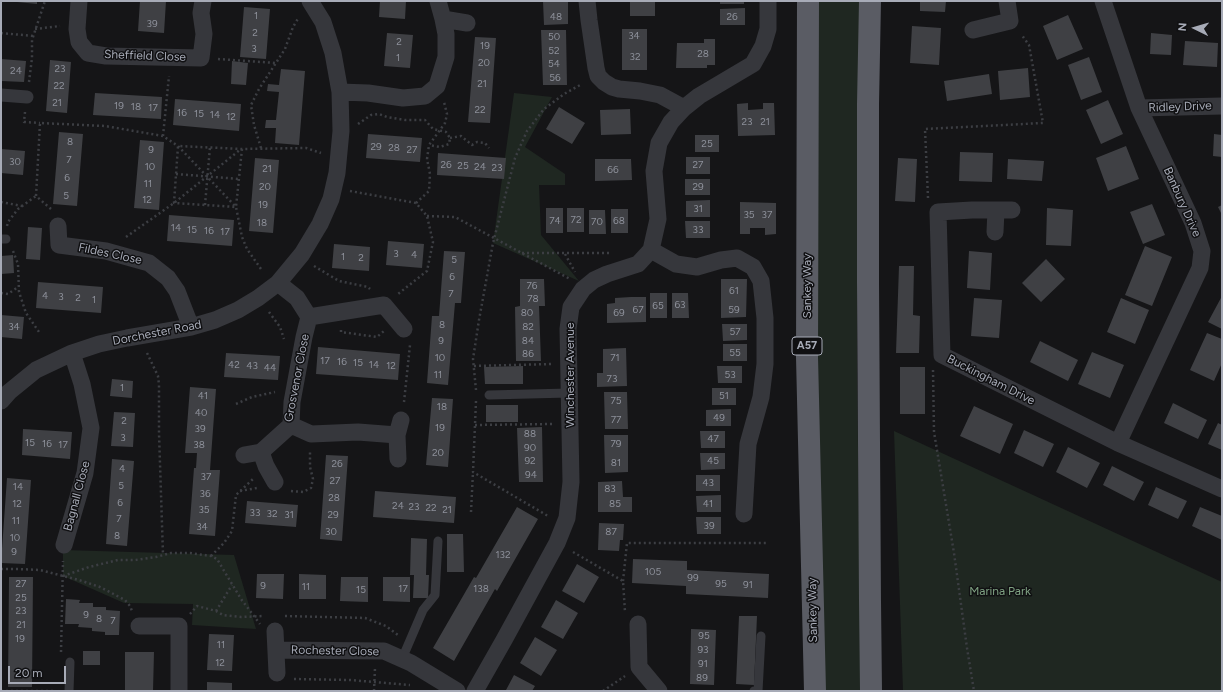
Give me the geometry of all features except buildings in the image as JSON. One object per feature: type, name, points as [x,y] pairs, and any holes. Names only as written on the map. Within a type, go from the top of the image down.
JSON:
[{"type":"highway","name":"Sankey Way","points":[[808,1],[807,357],[815,691]]},
{"type":"highway","points":[[870,1],[868,104],[868,290],[872,691]]},
{"type":"street","name":"Sheffield Close","points":[[79,1],[77,29],[79,42],[88,53],[106,56],[201,58],[204,34],[201,13],[203,1]]},
{"type":"street","points":[[340,92],[368,93],[403,98],[425,96],[437,86],[446,57],[446,34],[438,1]]},
{"type":"street","points":[[587,1],[594,57],[598,76],[612,87],[660,95],[684,108]]},
{"type":"street","points":[[744,514],[748,444],[761,397],[765,364],[765,318],[761,281],[753,267],[737,258],[721,260],[697,267],[676,264],[651,250],[658,219],[654,171],[659,143],[671,122],[684,108],[699,96],[752,64],[763,46],[768,29],[768,1]]},
{"type":"street","points":[[973,30],[1010,21],[1007,1]]},
{"type":"street","name":"Banbury Drive","points":[[1103,1],[1139,108],[1193,222],[1202,251],[1200,268],[1118,444]]},
{"type":"street","name":"Dorchester Road","points":[[1,401],[9,392],[36,370],[72,353],[99,344],[191,327],[215,320],[238,310],[258,298],[278,283],[300,256],[320,224],[331,199],[339,159],[341,131],[340,92],[333,53],[323,22],[305,8]]},
{"type":"street","points":[[443,19],[467,23]]},
{"type":"street","points":[[1,95],[27,97]]},
{"type":"street","name":"Ridley Drive","points":[[1139,108],[1222,106]]},
{"type":"street","points":[[938,212],[1004,210],[995,232]]},
{"type":"street","name":"Buckingham Drive","points":[[938,212],[942,355],[1118,444],[1222,489]]},
{"type":"street","name":"Fildes Close","points":[[58,226],[59,245],[106,251],[149,263],[168,278],[177,291],[191,327]]},
{"type":"street","name":"Winchester Avenue","points":[[475,691],[557,543],[567,518],[571,482],[568,329],[571,306],[583,289],[594,280],[638,264],[651,250]]},
{"type":"street","name":"Grosvenor Close","points":[[257,458],[291,425],[292,402],[309,317],[297,298],[278,283]]},
{"type":"street","points":[[384,305],[400,324]]},
{"type":"street","name":"Grosvenor Close","points":[[309,317],[384,305]]},
{"type":"street","name":"Bagnall Close","points":[[64,545],[85,473],[91,428],[82,384],[72,353]]},
{"type":"street","points":[[291,425],[311,434],[358,432],[399,428],[398,459]]},
{"type":"street","points":[[257,458],[275,482]]},
{"type":"street","points":[[638,624],[639,667],[659,691]]},
{"type":"street","points":[[139,626],[179,626],[179,691]]},
{"type":"street","name":"Rochester Close","points":[[275,631],[277,673]]},
{"type":"street","name":"Rochester Close","points":[[276,650],[384,651],[402,659],[457,691]]},
{"type":"lane","points":[[489,395],[570,393]]},
{"type":"lane","points":[[402,659],[423,610],[435,595],[438,541]]},
{"type":"lane","points":[[754,691],[758,691],[761,636]]},
{"type":"lane","points":[[69,691],[70,662]]},
{"type":"path","points":[[45,1],[33,36],[32,58],[24,122],[105,126],[163,136],[178,146],[236,207]]},
{"type":"path","points":[[261,148],[254,125],[251,105],[259,89],[285,49],[293,27],[305,8]]},
{"type":"path","points":[[938,212],[928,200],[925,129],[1043,123],[1029,45],[1010,21]]},
{"type":"path","points":[[35,29],[78,24]]},
{"type":"path","points":[[1,33],[33,36]]},
{"type":"path","points":[[163,136],[171,57]]},
{"type":"path","points":[[201,58],[276,63]]},
{"type":"path","points":[[471,512],[476,395],[473,359],[494,239],[515,158],[527,131],[544,109],[564,94],[598,76]]},
{"type":"path","points":[[416,203],[429,190],[430,174],[427,159],[429,145],[445,123],[447,114],[444,102],[437,86]]},
{"type":"path","points":[[341,131],[359,124],[371,115],[379,114],[405,120],[425,120],[433,129],[446,132],[450,138]]},
{"type":"path","points":[[36,196],[40,123]]},
{"type":"path","points":[[450,138],[461,136],[472,145],[477,142],[485,143],[489,148]]},
{"type":"path","points":[[429,145],[440,147],[448,144],[450,138]]},
{"type":"path","points":[[178,146],[242,149],[306,148],[339,159]]},
{"type":"path","points":[[174,203],[178,146]]},
{"type":"path","points":[[205,205],[210,147]]},
{"type":"path","points":[[106,251],[174,203],[242,149]]},
{"type":"path","points":[[242,149],[236,207],[242,237],[247,249],[261,269]]},
{"type":"path","points":[[176,174],[239,179]]},
{"type":"path","points":[[300,256],[319,270],[339,281],[368,287],[384,305],[427,271],[433,242],[427,216],[416,203],[334,188]]},
{"type":"path","points":[[36,196],[18,209],[8,222],[4,239],[15,255],[18,264],[19,292],[26,313],[39,332]]},
{"type":"path","points":[[36,196],[61,218],[58,226]]},
{"type":"path","points":[[1,202],[22,206]]},
{"type":"path","points":[[174,203],[236,207]]},
{"type":"path","points":[[427,216],[455,217],[568,277],[583,289]]},
{"type":"path","points":[[522,253],[613,253]]},
{"type":"path","points":[[1,293],[8,294],[19,287]]},
{"type":"path","points":[[337,312],[341,332],[377,337],[400,324],[410,345],[404,408],[399,428]]},
{"type":"path","points":[[147,353],[158,376],[160,385],[158,432],[163,556]]},
{"type":"path","points":[[942,355],[932,366],[934,432],[954,553],[966,648],[974,691]]},
{"type":"path","points":[[474,366],[569,364]]},
{"type":"path","points":[[236,404],[252,397],[276,391],[296,380]]},
{"type":"path","points":[[475,425],[570,423]]},
{"type":"path","points":[[211,556],[224,543],[232,531],[236,495],[257,458]]},
{"type":"path","points":[[473,472],[564,526]]},
{"type":"path","points":[[557,543],[623,581]]},
{"type":"path","points":[[638,624],[625,613],[623,581],[627,544],[768,543]]},
{"type":"path","points":[[63,576],[89,567],[118,560],[135,560],[171,554],[190,553],[211,556],[217,559],[241,599],[264,629],[275,631]]},
{"type":"path","points":[[1,569],[18,568],[40,570],[100,587],[125,600],[130,606],[139,626]]},
{"type":"path","points":[[63,576],[61,655],[70,662]]},
{"type":"path","points":[[216,611],[232,585]]},
{"type":"path","points":[[179,626],[197,606],[216,611],[223,615],[241,618],[266,616]]},
{"type":"path","points":[[284,616],[365,618],[386,626],[409,644]]},
{"type":"path","points":[[374,691],[375,651]]},
{"type":"path","points":[[602,691],[639,667]]},
{"type":"path","points":[[277,673],[276,679],[350,680],[415,686]]},
{"type":"path","points":[[1,691],[69,691]]},
{"type":"green space","points":[[817,1],[860,1],[857,194],[857,366],[861,691],[825,691],[815,368]]},
{"type":"green space","points":[[514,93],[552,97],[525,147],[565,174],[565,185],[539,185],[541,235],[579,281],[493,243]]},
{"type":"green space","name":"Marina Park","points":[[894,431],[1222,582],[1222,691],[903,691]]},
{"type":"green space","points":[[63,550],[234,555],[256,629],[192,625],[193,604],[124,603],[63,576]]}]
